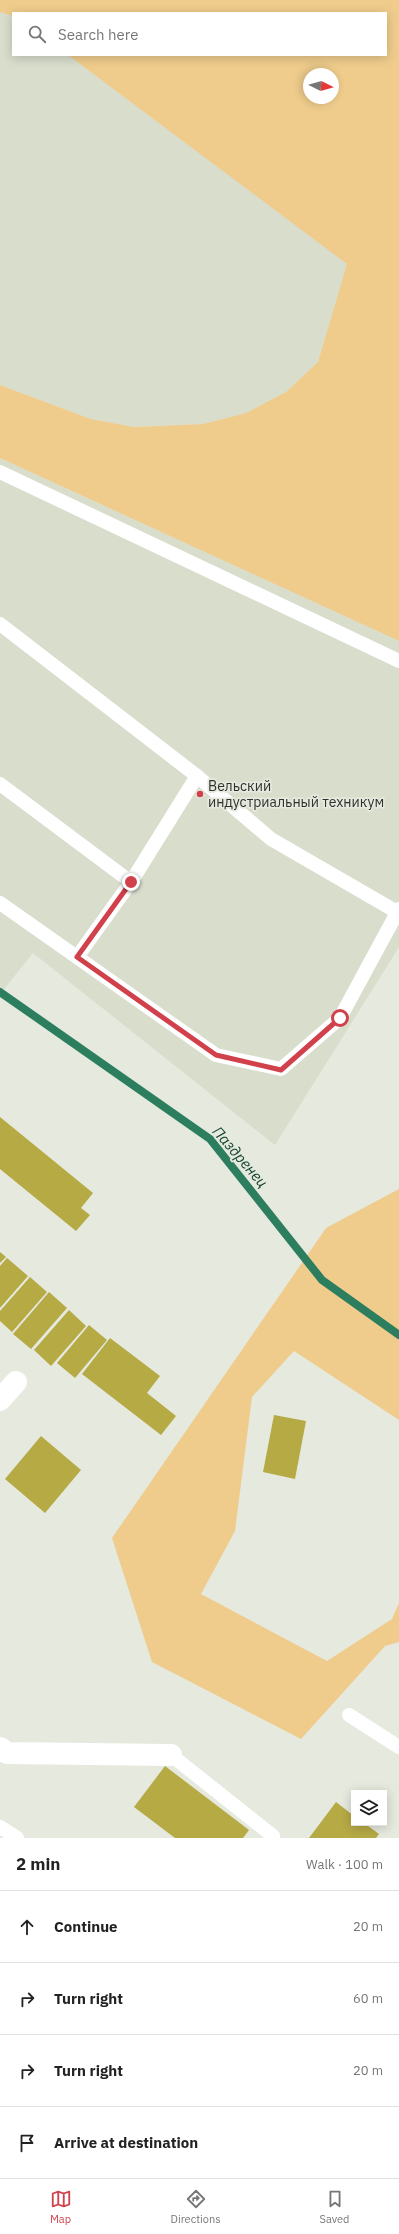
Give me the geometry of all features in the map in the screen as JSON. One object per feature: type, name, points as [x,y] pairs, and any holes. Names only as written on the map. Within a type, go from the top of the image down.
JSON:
[{"type":"street","points":[[0,1400],[16,1382]]},
{"type":"street","points":[[0,1748],[7,1753],[171,1755]]},
{"type":"lane","points":[[0,472],[399,661]]},
{"type":"lane","points":[[0,624],[197,776],[271,839],[398,910],[340,1018],[281,1070],[216,1055],[0,903]]},
{"type":"lane","points":[[77,957],[131,882],[197,776]]},
{"type":"lane","points":[[0,784],[131,882]]},
{"type":"lane","points":[[349,1715],[399,1747]]},
{"type":"lane","points":[[171,1755],[273,1836],[271,1838]]},
{"type":"lane","points":[[0,1827],[17,1838]]},
{"type":"shaded area","points":[[0,0],[399,0],[399,641],[0,458],[0,385],[91,419],[134,427],[203,424],[246,413],[286,392],[318,362],[347,264],[69,56],[387,56],[387,12],[12,12],[12,16],[0,12]]},
{"type":"shaded area","points":[[0,12],[12,16],[12,56],[69,56],[348,263],[318,362],[286,392],[246,413],[203,424],[134,427],[91,419],[0,385]]},
{"type":"shaded area","name":"Вельский индустриальный техникум","points":[[0,458],[399,641],[399,947],[275,1145],[33,953],[0,994]]},
{"type":"shaded area","points":[[399,1189],[399,1420],[294,1351],[252,1397],[235,1531],[201,1594],[327,1661],[392,1619],[399,1603],[399,1642],[385,1646],[301,1739],[152,1662],[112,1538],[326,1228]]},
{"type":"building","points":[[0,1117],[93,1193],[81,1208],[90,1215],[76,1231],[0,1169]]},
{"type":"building","points":[[0,1252],[6,1257],[0,1263]]},
{"type":"building","points":[[7,1258],[28,1276],[0,1308],[0,1266]]},
{"type":"building","points":[[30,1277],[47,1292],[12,1332],[0,1321],[0,1311]]},
{"type":"building","points":[[49,1292],[67,1308],[31,1349],[13,1334]]},
{"type":"building","points":[[69,1310],[86,1326],[51,1366],[34,1350]]},
{"type":"building","points":[[89,1325],[107,1340],[75,1378],[57,1363]]},
{"type":"building","points":[[110,1338],[160,1376],[147,1393],[176,1416],[161,1435],[82,1374]]},
{"type":"building","points":[[274,1415],[306,1421],[295,1479],[263,1472]]},
{"type":"building","points":[[41,1436],[81,1470],[45,1513],[5,1479]]},
{"type":"building","points":[[165,1766],[249,1830],[243,1838],[175,1838],[134,1807]]},
{"type":"building","points":[[336,1802],[351,1814],[351,1826],[368,1826],[379,1834],[376,1838],[309,1838]]},
{"type":"waterway","name":"Паздренец","points":[[0,992],[210,1139],[322,1280],[399,1335]]},
{"type":"place","name":"Вельский индустриальный техникум","points":[[200,794]]},
{"type":"route","points":[[131,882],[77,957],[216,1055],[281,1070],[340,1018]]}]
